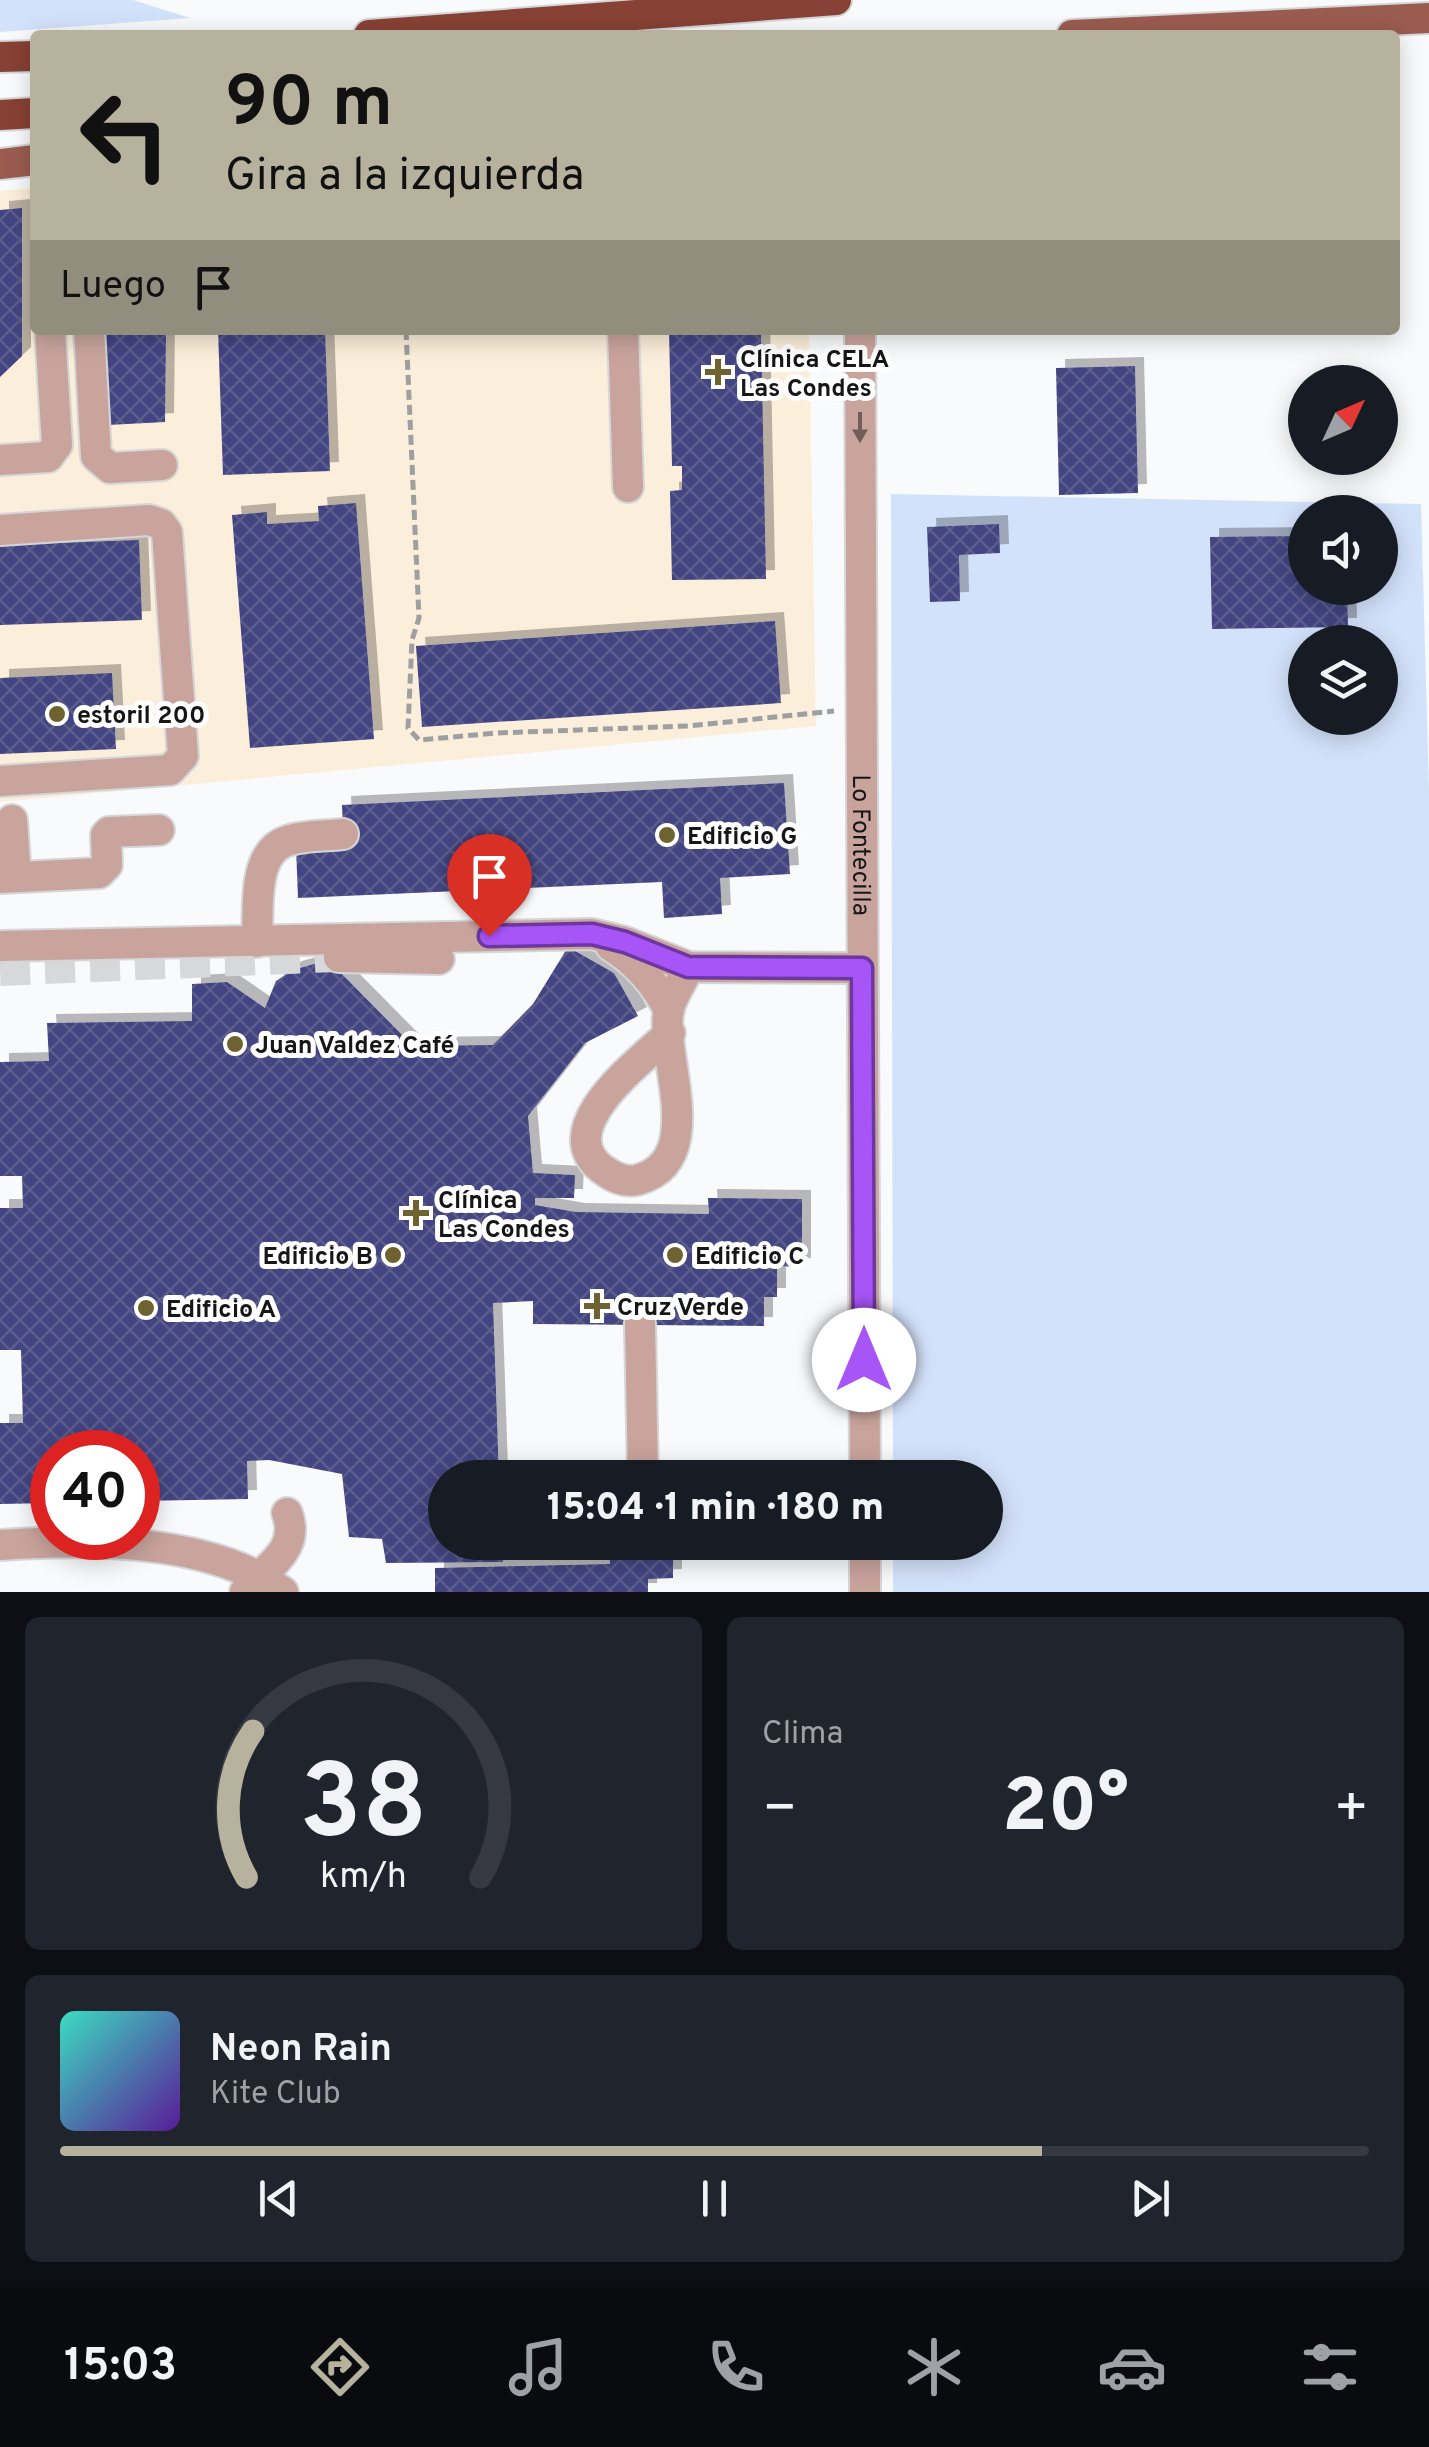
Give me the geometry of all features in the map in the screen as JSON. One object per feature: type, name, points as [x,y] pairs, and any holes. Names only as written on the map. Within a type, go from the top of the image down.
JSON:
[{"type":"highway","points":[[437,30],[836,0]]},
{"type":"highway","points":[[0,58],[30,56]]},
{"type":"highway","points":[[0,115],[30,114]]},
{"type":"main road","points":[[1274,30],[1355,28],[1429,18]]},
{"type":"main road","points":[[0,164],[30,161]]},
{"type":"street","points":[[0,460],[48,456],[57,445],[50,335]]},
{"type":"street","points":[[89,335],[96,456],[110,468],[162,465]]},
{"type":"street","points":[[623,335],[628,487]]},
{"type":"street","name":"Lo Fontecilla","points":[[860,335],[864,1460]]},
{"type":"street","points":[[0,530],[149,520],[167,532],[183,756],[170,770],[0,781]]},
{"type":"street","points":[[12,820],[8,878],[98,874],[107,865],[109,832],[159,830]]},
{"type":"street","points":[[257,942],[260,882],[268,855],[289,840],[343,834]]},
{"type":"street","points":[[0,946],[592,934],[625,942],[688,967],[862,968]]},
{"type":"street","points":[[592,934],[644,973],[669,1021],[676,1082],[675,1142],[664,1163],[653,1174],[632,1182],[616,1179],[598,1166],[587,1148],[585,1127],[599,1102],[669,1021],[688,967]]},
{"type":"street","points":[[336,957],[439,959]]},
{"type":"street","points":[[640,1324],[643,1460]]},
{"type":"street","points":[[0,1546],[151,1546],[197,1553],[263,1586],[290,1539],[292,1525],[287,1513]]},
{"type":"street","points":[[865,1560],[865,1592]]},
{"type":"path","points":[[406,335],[419,618],[412,640],[408,728],[420,740],[688,726],[861,709]]},
{"type":"shaded area","points":[[0,0],[133,0],[190,18],[0,32]]},
{"type":"shaded area","points":[[30,188],[30,335],[809,335],[816,726],[0,802],[0,191]]},
{"type":"shaded area","points":[[891,494],[1288,501],[1288,605],[1398,605],[1398,504],[1421,504],[1429,790],[1429,1592],[893,1592],[893,1560],[1003,1560],[1003,1460],[893,1460]]},
{"type":"building","points":[[22,208],[22,356],[0,377],[0,210]]},
{"type":"building","points":[[106,335],[166,335],[165,422],[108,425]]},
{"type":"building","points":[[218,335],[325,335],[330,471],[223,475]]},
{"type":"building","points":[[669,335],[761,335],[766,579],[672,580],[670,491],[682,490],[682,466],[672,466]]},
{"type":"building","points":[[1135,366],[1138,493],[1059,495],[1056,368]]},
{"type":"building","points":[[356,503],[374,739],[250,748],[232,515],[267,512],[267,524],[319,521],[318,506]]},
{"type":"building","points":[[999,524],[1000,553],[959,555],[960,601],[930,602],[927,527]]},
{"type":"building","points":[[1288,536],[1288,605],[1347,605],[1348,625],[1212,629],[1210,537]]},
{"type":"building","points":[[139,540],[142,620],[0,625],[0,545]]},
{"type":"building","points":[[775,621],[781,703],[422,727],[416,646]]},
{"type":"building","name":"estoril 200","points":[[112,673],[116,749],[0,754],[0,678]]},
{"type":"building","points":[[784,783],[790,874],[720,878],[722,914],[664,918],[662,882],[298,898],[296,847],[344,845],[342,805]]},
{"type":"building","points":[[568,947],[614,973],[638,1016],[585,1043],[528,1116],[533,1173],[575,1175],[574,1198],[535,1198],[535,1205],[576,1212],[709,1214],[708,1198],[802,1199],[802,1267],[777,1266],[777,1297],[764,1297],[764,1326],[533,1324],[533,1301],[493,1303],[498,1460],[428,1460],[428,1560],[503,1562],[386,1563],[382,1539],[349,1537],[342,1474],[269,1460],[247,1461],[248,1499],[160,1501],[160,1430],[30,1430],[30,1503],[0,1504],[0,1423],[23,1423],[21,1350],[0,1350],[0,1208],[23,1208],[22,1176],[0,1176],[0,1062],[49,1061],[47,1023],[192,1021],[192,984],[227,982],[265,1008],[276,981],[293,970],[328,960],[413,1046],[493,1045],[533,1004]]},
{"type":"building","points":[[610,1560],[673,1560],[673,1578],[648,1579],[648,1592],[435,1592],[435,1568],[610,1564]]},
{"type":"tunnel","points":[[0,971],[336,957]]},
{"type":"place","name":"Clínica CELA Las Condes","points":[[718,372]]},
{"type":"place","name":"estoril 200","points":[[57,714]]},
{"type":"place","name":"Edificio G","points":[[667,835]]},
{"type":"place","name":"Juan Valdez Café","points":[[235,1044]]},
{"type":"place","name":"Clínica Las Condes","points":[[416,1213]]},
{"type":"place","name":"Edificio B","points":[[393,1255]]},
{"type":"place","name":"Edificio C","points":[[675,1255]]},
{"type":"place","name":"Cruz Verde","points":[[597,1306]]},
{"type":"place","name":"Edificio A","points":[[146,1308]]},
{"type":"route","points":[[489,936],[592,934],[625,942],[688,967],[862,968],[864,1360]]}]
